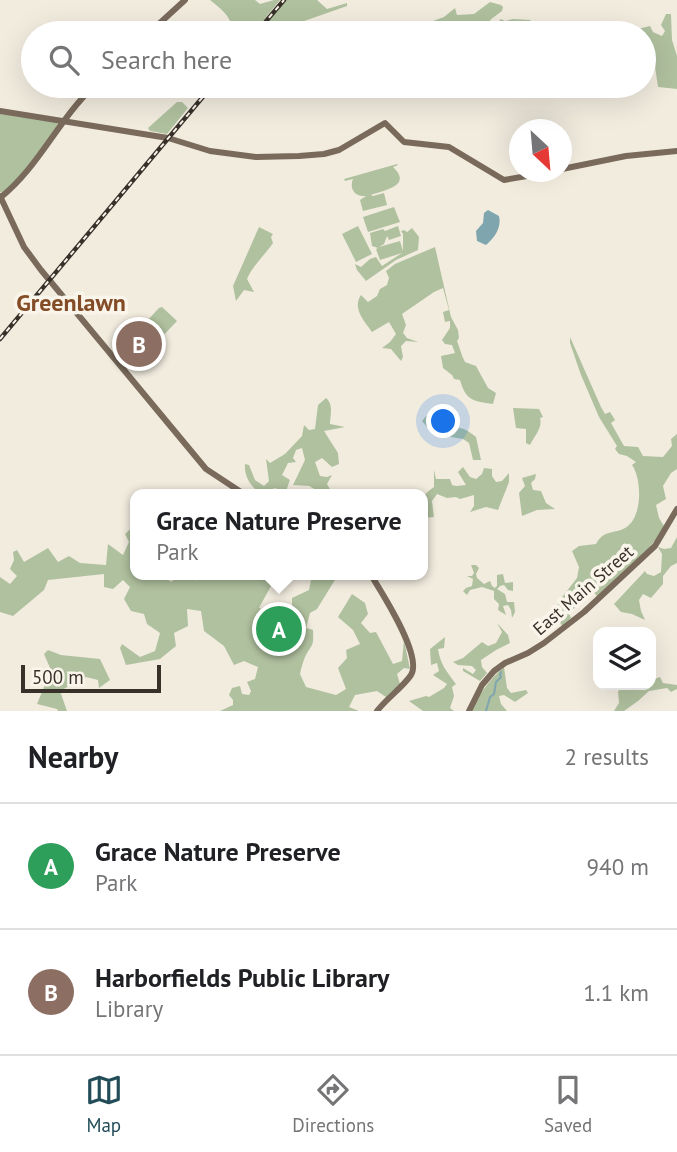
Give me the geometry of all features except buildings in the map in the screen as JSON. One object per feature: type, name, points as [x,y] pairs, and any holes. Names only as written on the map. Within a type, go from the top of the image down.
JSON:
[{"type":"main road","points":[[162,21],[185,0]]},
{"type":"main road","points":[[82,98],[28,171],[0,197],[23,246],[34,262],[208,471],[236,489]]},
{"type":"main road","points":[[75,105],[70,116],[78,123]]},
{"type":"main road","points":[[0,111],[170,138],[217,155],[270,157],[324,154],[340,150],[385,123],[404,142],[449,148],[494,178],[509,179]]},
{"type":"main road","points":[[572,167],[626,156],[677,150]]},
{"type":"main road","name":"East Main Street","points":[[469,711],[489,676],[505,663],[531,652],[584,612],[654,546],[677,509]]},
{"type":"main road","points":[[374,580],[406,638],[414,668],[377,711]]},
{"type":"green space","points":[[210,0],[255,0],[260,4],[280,0],[263,21],[230,21]]},
{"type":"green space","points":[[286,0],[317,0],[327,9],[347,3],[347,6],[304,21],[268,21]]},
{"type":"green space","points":[[490,2],[503,7],[491,21],[433,21],[444,17],[455,8],[457,15],[474,14]]},
{"type":"green space","points":[[666,14],[671,14],[672,40],[677,56],[677,89],[658,87],[656,33],[662,36],[665,31],[661,25]]},
{"type":"green space","points":[[513,19],[530,21],[505,21]]},
{"type":"green space","points":[[177,102],[182,102],[188,108],[167,134],[150,131],[148,128]]},
{"type":"green space","points":[[0,113],[60,122],[32,164],[4,194],[0,192]]},
{"type":"green space","points":[[397,164],[393,167],[400,179],[398,183],[371,195],[384,193],[387,205],[363,211],[360,200],[366,196],[354,192],[353,179],[344,179]]},
{"type":"green space","points":[[394,207],[400,222],[368,232],[363,217]]},
{"type":"green space","points":[[358,226],[372,254],[356,262],[342,234]]},
{"type":"green space","points":[[398,226],[401,236],[389,240],[387,236],[384,244],[379,247],[400,241],[403,251],[401,231],[407,232],[412,228],[419,237],[418,250],[396,260],[366,281],[355,264],[361,267],[376,257],[382,266],[402,253],[380,260],[376,249],[378,248],[372,246],[370,233]]},
{"type":"green space","points":[[259,227],[273,234],[273,243],[247,279],[254,292],[244,290],[236,301],[233,286]]},
{"type":"green space","points":[[435,247],[451,317],[458,330],[457,341],[465,362],[476,366],[488,388],[496,393],[493,404],[471,399],[460,380],[454,379],[443,368],[441,356],[455,353],[452,345],[445,344],[442,340],[450,328],[450,321],[445,322],[443,312],[449,310],[443,288],[402,314],[406,325],[403,333],[407,338],[418,342],[406,341],[401,346],[401,361],[391,349],[382,348],[396,334],[389,322],[372,332],[358,310],[361,295],[368,302],[387,285],[389,278],[386,271],[395,264]]},
{"type":"green space","points":[[162,307],[177,321],[161,338],[145,323]]},
{"type":"green space","points":[[570,337],[601,407],[605,414],[610,412],[615,420],[611,423],[624,446],[638,447],[643,456],[663,457],[672,446],[671,439],[677,434],[677,469],[663,486],[666,499],[656,505],[664,526],[658,536],[598,597],[586,584],[579,585],[566,606],[571,618],[562,626],[555,613],[559,601],[577,578],[579,567],[572,551],[579,546],[596,544],[606,534],[625,528],[635,516],[639,498],[638,479],[632,465],[636,462],[619,454],[615,449],[617,446],[599,417],[581,375]]},
{"type":"green space","points":[[326,398],[331,407],[330,424],[345,427],[324,431],[338,453],[339,464],[332,467],[322,458],[315,462],[320,476],[332,475],[327,484],[330,489],[293,485],[305,460],[302,448],[296,450],[293,458],[296,462],[288,463],[282,475],[290,480],[287,489],[255,489],[248,480],[245,464],[249,465],[255,480],[264,486],[269,481],[266,459],[270,463],[285,454],[302,436],[304,425],[309,430],[315,429],[318,405]]},
{"type":"green space","points":[[513,408],[539,409],[543,417],[540,418],[539,429],[530,445],[526,443],[526,429],[516,428]]},
{"type":"green space","points":[[426,416],[438,424],[468,431],[476,437],[481,460],[473,460],[469,443],[463,439],[433,434],[422,421]]},
{"type":"green space","points":[[463,467],[470,477],[476,479],[484,468],[492,469],[496,482],[502,481],[509,473],[509,482],[498,510],[486,507],[470,512],[474,506],[474,495],[460,499],[437,494],[432,501],[434,517],[428,518],[428,492],[434,487],[434,470],[436,479],[450,479],[452,485],[456,486],[466,485],[458,472]]},
{"type":"green space","points":[[536,474],[531,483],[533,490],[541,491],[546,503],[555,509],[537,510],[522,516],[519,493],[525,486],[522,478]]},
{"type":"green space","points":[[130,530],[130,580],[267,580],[272,584],[259,608],[275,613],[292,606],[292,598],[309,590],[311,580],[335,580],[317,609],[310,613],[306,628],[313,630],[313,643],[300,674],[306,687],[336,695],[346,689],[338,668],[347,658],[346,650],[360,644],[353,630],[338,617],[352,594],[365,603],[368,614],[361,623],[370,633],[376,632],[393,664],[402,661],[404,640],[410,669],[404,668],[397,674],[400,684],[386,697],[377,691],[355,695],[349,707],[359,711],[220,711],[233,705],[229,695],[232,688],[240,686],[242,694],[249,695],[251,691],[247,682],[255,679],[258,667],[244,661],[234,665],[224,646],[204,631],[201,611],[187,609],[188,626],[174,633],[176,646],[160,659],[126,665],[120,648],[122,644],[140,657],[155,651],[160,633],[147,624],[144,614],[131,611],[124,599],[130,587],[123,580],[113,589],[104,587],[104,574],[48,580],[44,590],[13,616],[0,612],[0,577],[10,584],[17,576],[10,569],[14,560],[13,552],[17,550],[24,562],[48,548],[58,562],[69,556],[80,563],[106,565],[108,544],[123,555],[129,542],[125,534]]},
{"type":"green space","points":[[677,537],[677,563],[663,576],[663,584],[651,598],[643,594],[639,600],[645,620],[621,612],[614,604],[645,571],[654,576],[661,572],[662,554],[658,547],[671,548]]},
{"type":"green space","points":[[471,565],[479,568],[477,578],[484,584],[490,581],[495,588],[497,575],[503,574],[505,583],[513,582],[513,591],[504,585],[497,589],[505,594],[507,602],[514,602],[515,612],[512,618],[508,605],[503,606],[506,615],[498,610],[499,604],[494,599],[494,591],[482,587],[470,590],[467,595],[463,591],[472,586],[473,579],[467,576],[474,573]]},
{"type":"green space","points":[[497,623],[508,635],[510,643],[481,660],[487,673],[480,681],[463,671],[463,668],[473,674],[476,670],[472,666],[453,662],[463,658],[482,642],[488,646],[496,643],[502,632]]},
{"type":"green space","points":[[445,637],[444,648],[438,649],[442,664],[456,684],[452,687],[454,696],[450,708],[454,711],[423,711],[409,701],[429,697],[447,684],[433,675],[439,671],[437,663],[431,665],[430,649]]},
{"type":"green space","points":[[48,650],[61,655],[100,659],[110,680],[99,688],[98,680],[86,677],[60,691],[67,711],[37,704],[51,670],[44,654]]},
{"type":"green space","points":[[504,667],[507,688],[511,693],[526,690],[528,693],[515,702],[504,695],[499,696],[507,711],[471,711],[485,687]]},
{"type":"green space","points":[[660,677],[663,683],[677,685],[677,689],[671,692],[667,688],[656,690],[656,678]]},
{"type":"green space","points":[[655,690],[649,691],[624,711],[614,711],[619,703],[618,691]]},
{"type":"water","points":[[488,210],[499,216],[500,220],[497,232],[486,245],[477,241],[476,231],[483,223],[484,213]]},
{"type":"waterway","points":[[558,618],[577,605]]},
{"type":"waterway","points":[[486,711],[501,672]]},
{"type":"railway","points":[[266,21],[284,0]]},
{"type":"railway","points":[[0,339],[202,98]]},
{"type":"place","name":"Harborfields Public Library","points":[[139,344]]},
{"type":"place","name":"Grace Nature Preserve","points":[[279,629]]},
{"type":"district","name":"Greenlawn","points":[[71,302]]}]
